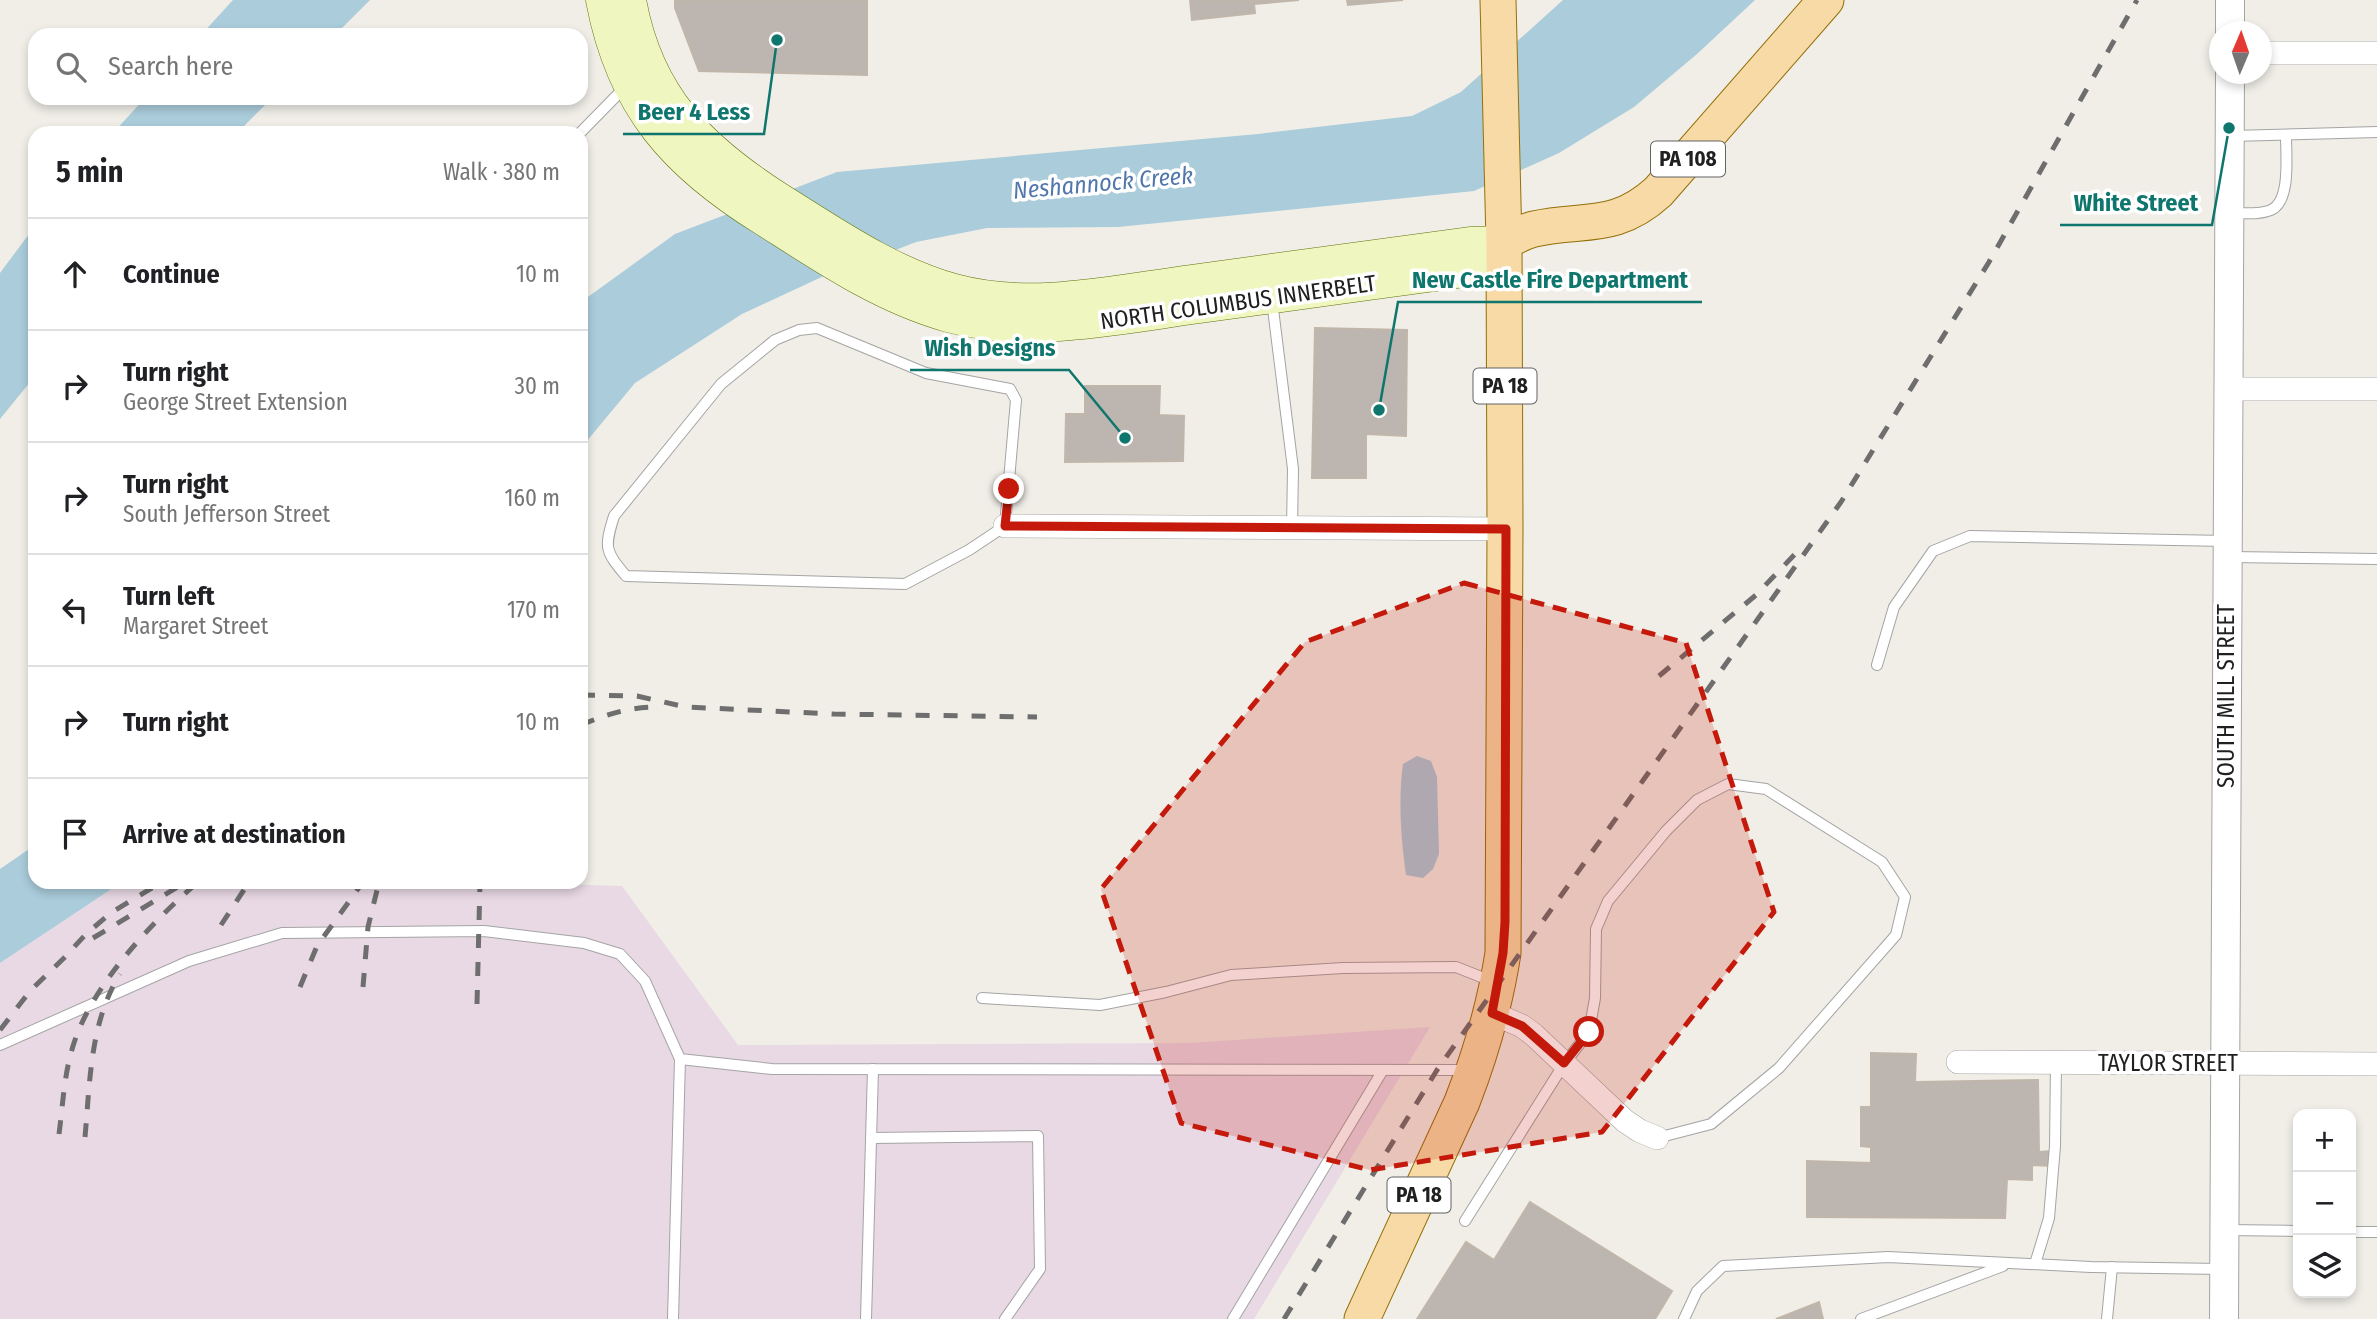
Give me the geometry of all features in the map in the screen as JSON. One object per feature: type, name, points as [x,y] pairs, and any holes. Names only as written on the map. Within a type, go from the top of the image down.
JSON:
[{"type":"main road","name":"NORTH COLUMBUS INNERBELT","points":[[602,0],[613,43],[629,83],[667,144],[710,184],[737,204],[877,289],[924,309],[951,317],[1002,324],[1089,322],[1270,284]]},
{"type":"main road","name":"NORTH COLUMBUS INNERBELT","points":[[630,0],[638,35],[649,62],[673,108],[704,144],[771,194],[874,258],[903,273],[957,291],[1030,298],[1472,270],[1504,242]]},
{"type":"main road","name":"PA 108","points":[[1504,242],[1532,229],[1603,222],[1647,203],[1826,0]]},
{"type":"main road","name":"PA 18","points":[[1362,1319],[1462,1102],[1474,1070],[1495,998],[1505,922],[1504,242],[1498,4]]},
{"type":"street","points":[[2230,0],[2230,21]]},
{"type":"street","points":[[2272,53],[2377,52]]},
{"type":"street","name":"SOUTH MILL STREET","points":[[2224,1319],[2230,84]]},
{"type":"street","points":[[2227,389],[2377,389]]},
{"type":"street","points":[[1005,526],[1506,529]]},
{"type":"street","points":[[1495,998],[1625,1121],[1657,1138]]},
{"type":"street","name":"TAYLOR STREET","points":[[1958,1062],[2377,1064]]},
{"type":"lane","points":[[587,126],[629,83]]},
{"type":"lane","points":[[2229,136],[2377,132]]},
{"type":"lane","points":[[2229,213],[2271,210],[2281,202],[2285,188],[2286,136]]},
{"type":"lane","points":[[1270,284],[1293,469],[1292,528]]},
{"type":"lane","points":[[817,328],[926,373],[1010,389],[1016,400],[1005,526],[969,550],[905,584],[626,576],[609,556],[607,538],[614,516],[721,384],[775,340],[799,330],[817,328]]},
{"type":"lane","points":[[1877,664],[1894,607],[1933,551],[1970,536],[2377,559]]},
{"type":"lane","points":[[1465,1221],[1564,1063],[1589,1032],[1595,998],[1596,929],[1608,901],[1665,831],[1697,800],[1728,784],[1766,789],[1882,862],[1905,897],[1896,934],[1779,1068],[1711,1124],[1657,1138]]},
{"type":"lane","points":[[0,1045],[189,961],[282,933],[484,931],[584,943],[620,954],[645,981],[680,1059],[673,1319]]},
{"type":"lane","points":[[982,998],[1100,1005],[1231,975],[1343,968],[1456,967],[1495,998]]},
{"type":"lane","points":[[680,1059],[772,1069],[1474,1070]]},
{"type":"lane","points":[[2035,1264],[2049,1218],[2055,1146],[2056,1063]]},
{"type":"lane","points":[[866,1319],[873,1069]]},
{"type":"lane","points":[[1233,1319],[1383,1070]]},
{"type":"lane","points":[[871,1138],[1038,1136],[1040,1269],[1005,1319]]},
{"type":"lane","points":[[2225,1230],[2293,1231]]},
{"type":"lane","points":[[2356,1232],[2377,1232]]},
{"type":"lane","points":[[1684,1319],[1697,1291],[1723,1266],[1888,1258],[2225,1269]]},
{"type":"lane","points":[[1865,1319],[2009,1263]]},
{"type":"lane","points":[[2107,1319],[2112,1267]]},
{"type":"highlighted area","points":[[1464,583],[1686,643],[1774,912],[1602,1132],[1370,1170],[1181,1123],[1101,889],[1305,642]]},
{"type":"shaded area","points":[[588,885],[622,886],[738,1045],[1190,1043],[1430,1027],[1254,1319],[0,1319],[0,963],[111,889],[588,889]]},
{"type":"water","points":[[233,0],[370,0],[342,28],[207,28]]},
{"type":"water","name":"Neshannock Creek","points":[[1563,0],[1755,0],[1634,107],[1559,153],[1474,191],[1118,227],[987,228],[916,242],[841,268],[742,314],[635,383],[588,440],[588,297],[675,234],[837,172],[1258,134],[1412,116],[1461,92]]},
{"type":"water","points":[[139,105],[265,105],[244,126],[119,126]]},
{"type":"water","points":[[28,235],[28,385],[0,419],[0,273]]},
{"type":"water","points":[[1417,756],[1431,761],[1437,777],[1439,854],[1433,869],[1423,878],[1406,875],[1401,820],[1403,764]]},
{"type":"water","points":[[28,850],[28,889],[111,889],[0,963],[0,869]]},
{"type":"building","points":[[675,0],[867,0],[867,75],[699,71],[675,8]]},
{"type":"building","points":[[1190,0],[1299,0],[1254,4],[1255,13],[1192,20]]},
{"type":"building","points":[[1347,0],[1403,0],[1348,5]]},
{"type":"building","points":[[1315,328],[1407,330],[1406,436],[1366,434],[1366,478],[1312,478]]},
{"type":"building","points":[[1085,386],[1160,386],[1159,415],[1184,416],[1183,461],[1065,462],[1066,414],[1085,414]]},
{"type":"building","points":[[1871,1053],[1916,1054],[1915,1082],[2038,1080],[2039,1152],[2051,1151],[2051,1166],[2032,1165],[2032,1180],[2007,1179],[2005,1218],[1807,1217],[1807,1161],[1871,1163],[1871,1147],[1861,1146],[1861,1107],[1871,1107]]},
{"type":"building","points":[[1530,1202],[1672,1291],[1655,1319],[1417,1319],[1466,1242],[1494,1260]]},
{"type":"building","points":[[1819,1302],[1823,1319],[1776,1319]]},
{"type":"railway","points":[[1284,1319],[1437,1070],[1841,502],[1989,262],[2137,0]]},
{"type":"railway","points":[[1659,676],[1756,595],[1796,553]]},
{"type":"railway","points":[[588,695],[637,696],[686,707],[834,714],[1037,717]]},
{"type":"railway","points":[[588,722],[619,712],[658,707]]},
{"type":"railway","points":[[0,1030],[30,991],[86,934],[112,912],[150,889]]},
{"type":"railway","points":[[93,938],[174,889]]},
{"type":"railway","points":[[59,1134],[66,1077],[74,1043],[83,1021],[109,977],[126,955],[191,889]]},
{"type":"railway","points":[[221,925],[244,889]]},
{"type":"railway","points":[[300,987],[317,946],[358,889]]},
{"type":"railway","points":[[363,987],[368,927],[377,889]]},
{"type":"railway","points":[[477,1004],[480,889]]},
{"type":"railway","points":[[85,1137],[90,1074],[97,1032],[110,993],[120,974]]},
{"type":"place","name":"Beer 4 Less","points":[[777,40]]},
{"type":"place","name":"White Street","points":[[2229,128]]},
{"type":"place","name":"New Castle Fire Department","points":[[1379,410]]},
{"type":"place","name":"Wish Designs","points":[[1125,438]]},
{"type":"route","points":[[1009,489],[1005,526],[1506,529],[1505,922],[1499,984],[1492,1013],[1522,1026],[1564,1063],[1589,1032]]}]
